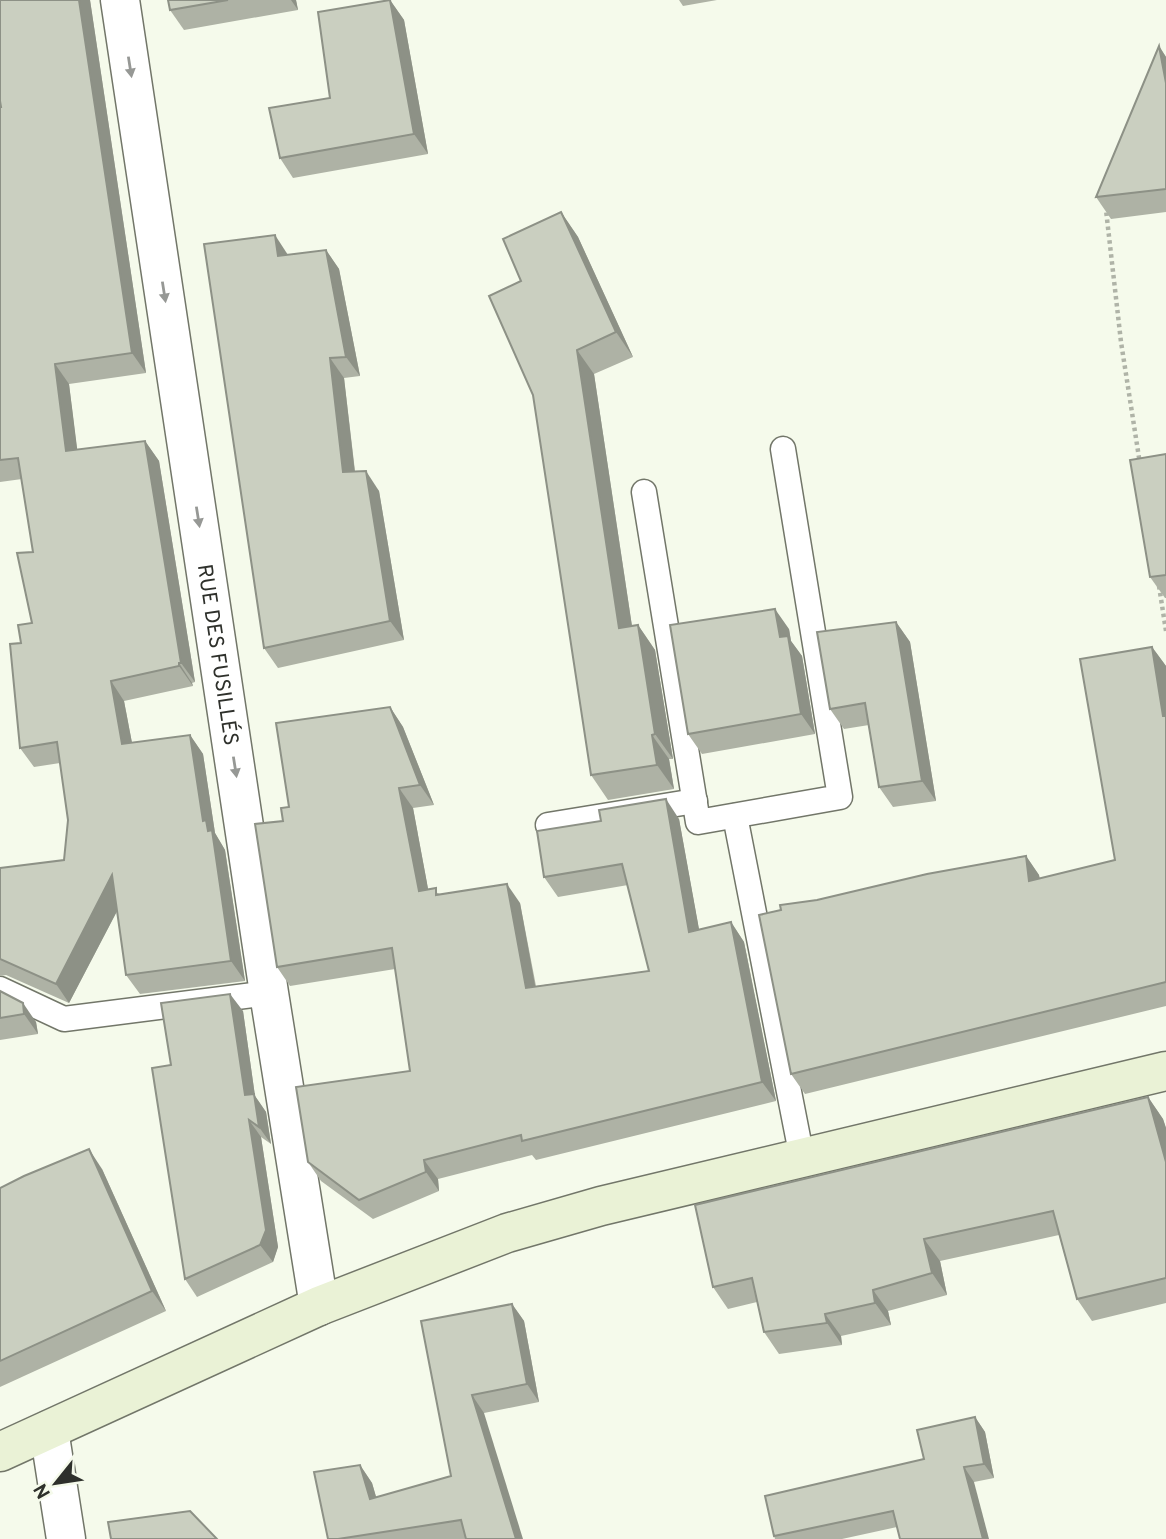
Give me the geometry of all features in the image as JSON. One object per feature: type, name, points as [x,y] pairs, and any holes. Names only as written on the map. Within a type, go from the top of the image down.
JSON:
[{"type":"main road","points":[[0,1452],[319,1306],[518,1230],[601,1206],[1166,1071]]},
{"type":"street","name":"RUE DES FUSILLÉS","points":[[120,0],[269,993],[319,1306]]},
{"type":"street","points":[[49,1430],[66,1539]]},
{"type":"lane","points":[[644,492],[698,822],[840,797],[783,449]]},
{"type":"lane","points":[[548,825],[695,801]]},
{"type":"lane","points":[[735,816],[802,1158]]},
{"type":"lane","points":[[0,989],[64,1019],[269,993]]},
{"type":"path","points":[[1111,197],[1106,210],[1107,223],[1121,342],[1140,466]]},
{"type":"path","points":[[1157,576],[1166,631]]},
{"type":"building","points":[[0,0],[79,0],[132,353],[55,364],[66,451],[145,441],[181,663],[179,666],[111,681],[122,744],[190,735],[203,821],[206,820],[208,831],[212,830],[231,961],[126,975],[112,875],[56,984],[0,959],[0,868],[64,860],[68,820],[57,742],[20,748],[10,644],[21,643],[18,625],[32,623],[17,553],[33,552],[18,458],[0,460]]},
{"type":"building","points":[[168,0],[228,0],[170,10]]},
{"type":"building","points":[[390,0],[414,134],[280,158],[269,108],[330,98],[318,12]]},
{"type":"building","points":[[1159,46],[1166,83],[1166,189],[1096,197]]},
{"type":"building","points":[[561,212],[616,332],[577,350],[619,628],[638,625],[655,734],[652,735],[657,765],[591,775],[533,395],[489,296],[521,281],[503,239]]},
{"type":"building","points":[[275,235],[278,256],[326,250],[346,357],[330,358],[343,472],[366,471],[390,621],[264,648],[204,244]]},
{"type":"building","points":[[1166,454],[1166,575],[1150,577],[1130,460]]},
{"type":"building","points":[[775,609],[780,637],[788,636],[801,714],[688,734],[670,625]]},
{"type":"building","points":[[896,622],[922,781],[879,787],[865,703],[830,709],[817,632]]},
{"type":"building","points":[[1152,647],[1163,716],[1166,716],[1166,982],[791,1074],[759,915],[781,910],[780,905],[817,900],[927,874],[1026,856],[1029,881],[1115,860],[1080,659]]},
{"type":"building","points":[[390,707],[420,785],[399,788],[419,891],[436,888],[436,895],[507,884],[526,988],[649,971],[622,864],[544,877],[537,831],[601,821],[599,810],[666,799],[689,932],[731,922],[762,1082],[522,1141],[521,1135],[424,1160],[426,1172],[359,1200],[308,1162],[296,1087],[410,1071],[392,948],[277,967],[255,824],[283,821],[281,808],[289,807],[276,723]]},
{"type":"building","points":[[0,991],[23,1003],[24,1014],[0,1018]]},
{"type":"building","points":[[230,994],[245,1095],[254,1094],[259,1127],[249,1120],[266,1230],[260,1245],[185,1279],[152,1068],[171,1065],[161,1003]]},
{"type":"building","points":[[1148,1097],[1166,1162],[1166,1278],[1077,1299],[1053,1211],[924,1239],[932,1273],[873,1290],[875,1303],[825,1314],[827,1323],[764,1332],[752,1278],[713,1287],[695,1205]]},
{"type":"building","points":[[89,1149],[152,1291],[0,1361],[0,1188]]},
{"type":"building","points":[[512,1304],[527,1384],[472,1395],[516,1539],[466,1539],[461,1520],[328,1539],[314,1472],[360,1465],[370,1499],[451,1476],[421,1321]]},
{"type":"building","points":[[975,1417],[984,1464],[964,1467],[983,1539],[900,1539],[893,1511],[774,1536],[765,1496],[924,1459],[917,1430]]},
{"type":"building","points":[[190,1511],[217,1539],[111,1539],[108,1522]]}]
